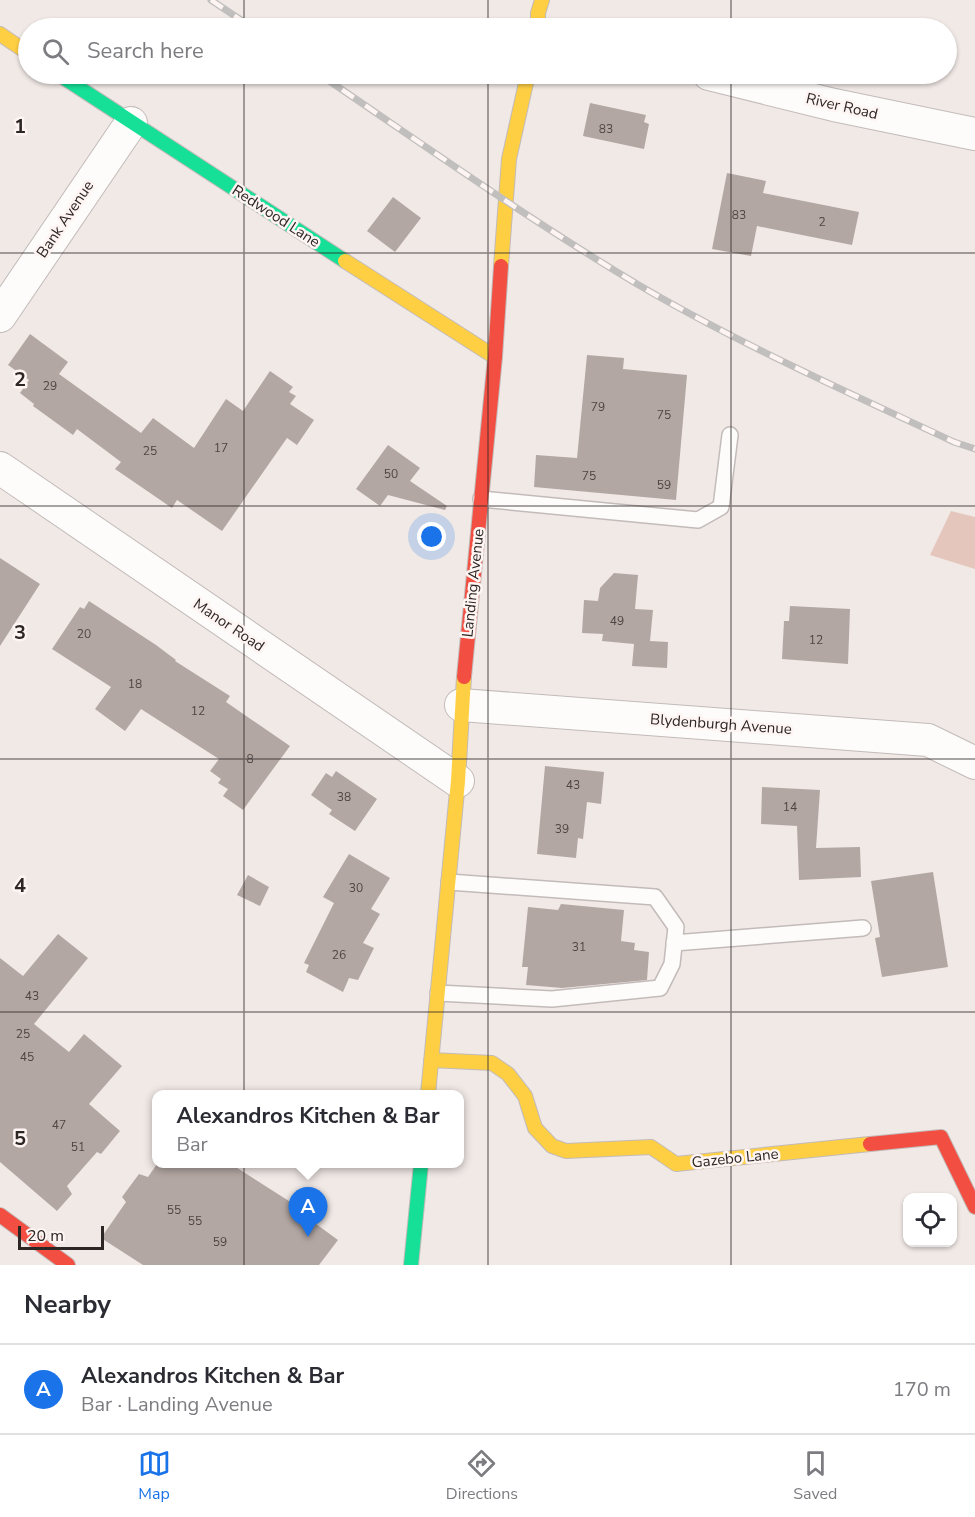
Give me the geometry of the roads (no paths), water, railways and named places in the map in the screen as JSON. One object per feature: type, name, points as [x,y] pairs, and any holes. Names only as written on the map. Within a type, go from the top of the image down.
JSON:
[{"type":"main road","points":[[0,34],[18,46]]},
{"type":"main road","name":"Redwood Lane","points":[[73,84],[495,357]]},
{"type":"main road","name":"Landing Avenue","points":[[428,1090],[459,781],[461,705],[495,357],[509,159],[526,84]]},
{"type":"main road","name":"Gazebo Lane","points":[[431,1060],[492,1063],[508,1074],[525,1096],[535,1128],[542,1137],[552,1146],[566,1151],[651,1147],[676,1164],[941,1137],[975,1207]]},
{"type":"main road","points":[[411,1265],[421,1168]]},
{"type":"main road","points":[[0,1215],[68,1265]]},
{"type":"street","name":"River Road","points":[[750,84],[834,105],[975,134]]},
{"type":"street","name":"Bank Avenue","points":[[0,316],[131,123]]},
{"type":"street","name":"Manor Road","points":[[0,468],[459,781]]},
{"type":"street","name":"Blydenburgh Avenue","points":[[461,705],[927,740],[975,763]]},
{"type":"lane","points":[[481,500],[698,520],[721,507],[730,435]]},
{"type":"lane","points":[[438,993],[552,999],[660,988],[672,964],[676,927],[655,897],[449,882]]},
{"type":"lane","points":[[674,943],[863,928]]},
{"type":"railway","points":[[211,0],[238,18]]},
{"type":"railway","points":[[334,84],[516,208],[637,284],[794,367],[954,442],[975,449]]},
{"type":"place","name":"Alexandros Kitchen & Bar","points":[[308,1237]]}]
